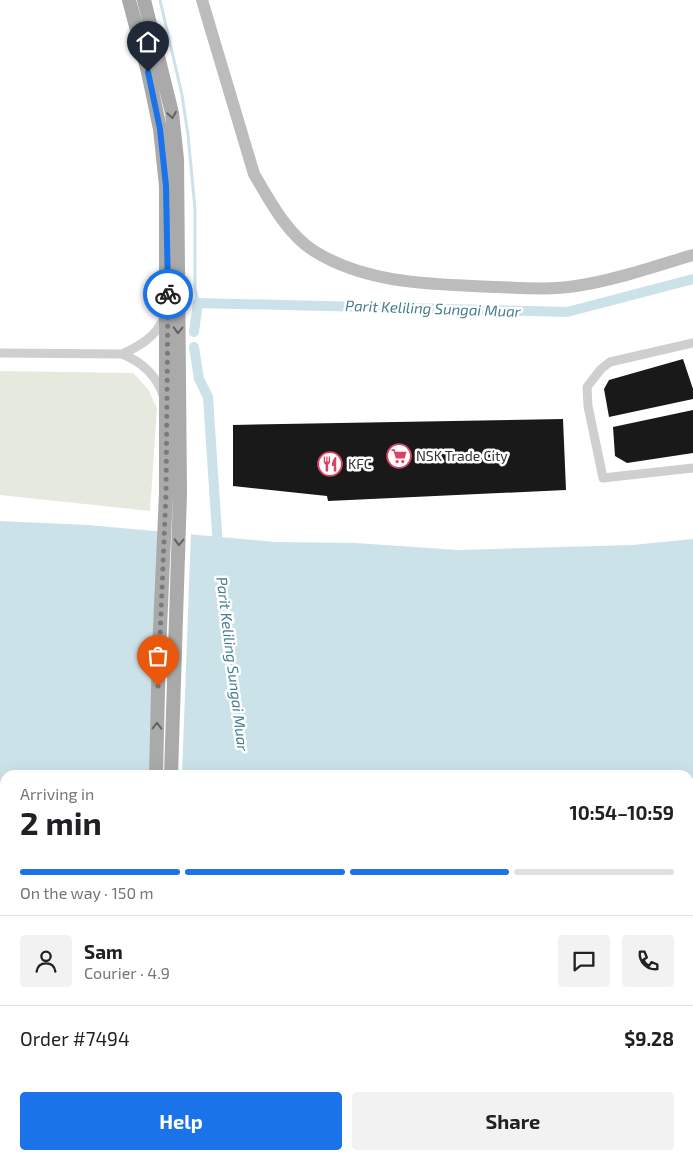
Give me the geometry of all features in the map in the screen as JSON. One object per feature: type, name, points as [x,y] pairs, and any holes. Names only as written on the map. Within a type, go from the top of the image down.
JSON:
[{"type":"main road","points":[[129,0],[148,72],[160,129],[166,186],[168,302],[166,493],[156,770]]},
{"type":"main road","points":[[144,0],[172,113],[177,159],[180,493],[171,770]]},
{"type":"street","points":[[202,0],[254,174],[269,199],[299,240],[322,255],[367,274],[387,278],[433,284],[553,289],[578,286],[626,275],[693,255]]},
{"type":"street","points":[[122,354],[139,346],[154,334],[163,319],[168,302]]},
{"type":"street","points":[[693,344],[610,362],[601,368],[587,388],[588,406],[603,478],[693,468]]},
{"type":"street","points":[[0,353],[122,354],[137,360],[148,370],[159,383],[166,404]]},
{"type":"shaded area","points":[[0,371],[133,373],[148,389],[157,408],[150,511],[0,495]]},
{"type":"water","points":[[0,521],[88,525],[276,542],[355,543],[458,550],[632,545],[693,539],[693,770],[0,770]]},
{"type":"pier","points":[[158,529],[191,531],[182,770],[154,770]]},
{"type":"building","points":[[683,359],[693,389],[693,399],[609,417],[604,389],[609,380]]},
{"type":"building","points":[[693,410],[693,453],[627,463],[615,456],[613,427]]},
{"type":"building","name":"NSK Trade City","points":[[563,419],[566,490],[328,501],[327,496],[233,486],[233,425]]},
{"type":"waterway","points":[[160,0],[182,95],[188,135],[195,209],[195,288],[198,303]]},
{"type":"waterway","name":"Parit Keliling Sungai Muar","points":[[194,332],[198,303],[567,312],[693,279]]},
{"type":"waterway","name":"Parit Keliling Sungai Muar","points":[[194,347],[199,379],[208,397],[218,548]]},
{"type":"way so far","points":[[158,686],[166,493],[168,294]]},
{"type":"place","name":"NSK Trade City","points":[[399,456]]},
{"type":"place","name":"KFC","points":[[330,464]]},
{"type":"route","points":[[148,72],[160,129],[166,186],[168,294]]}]
